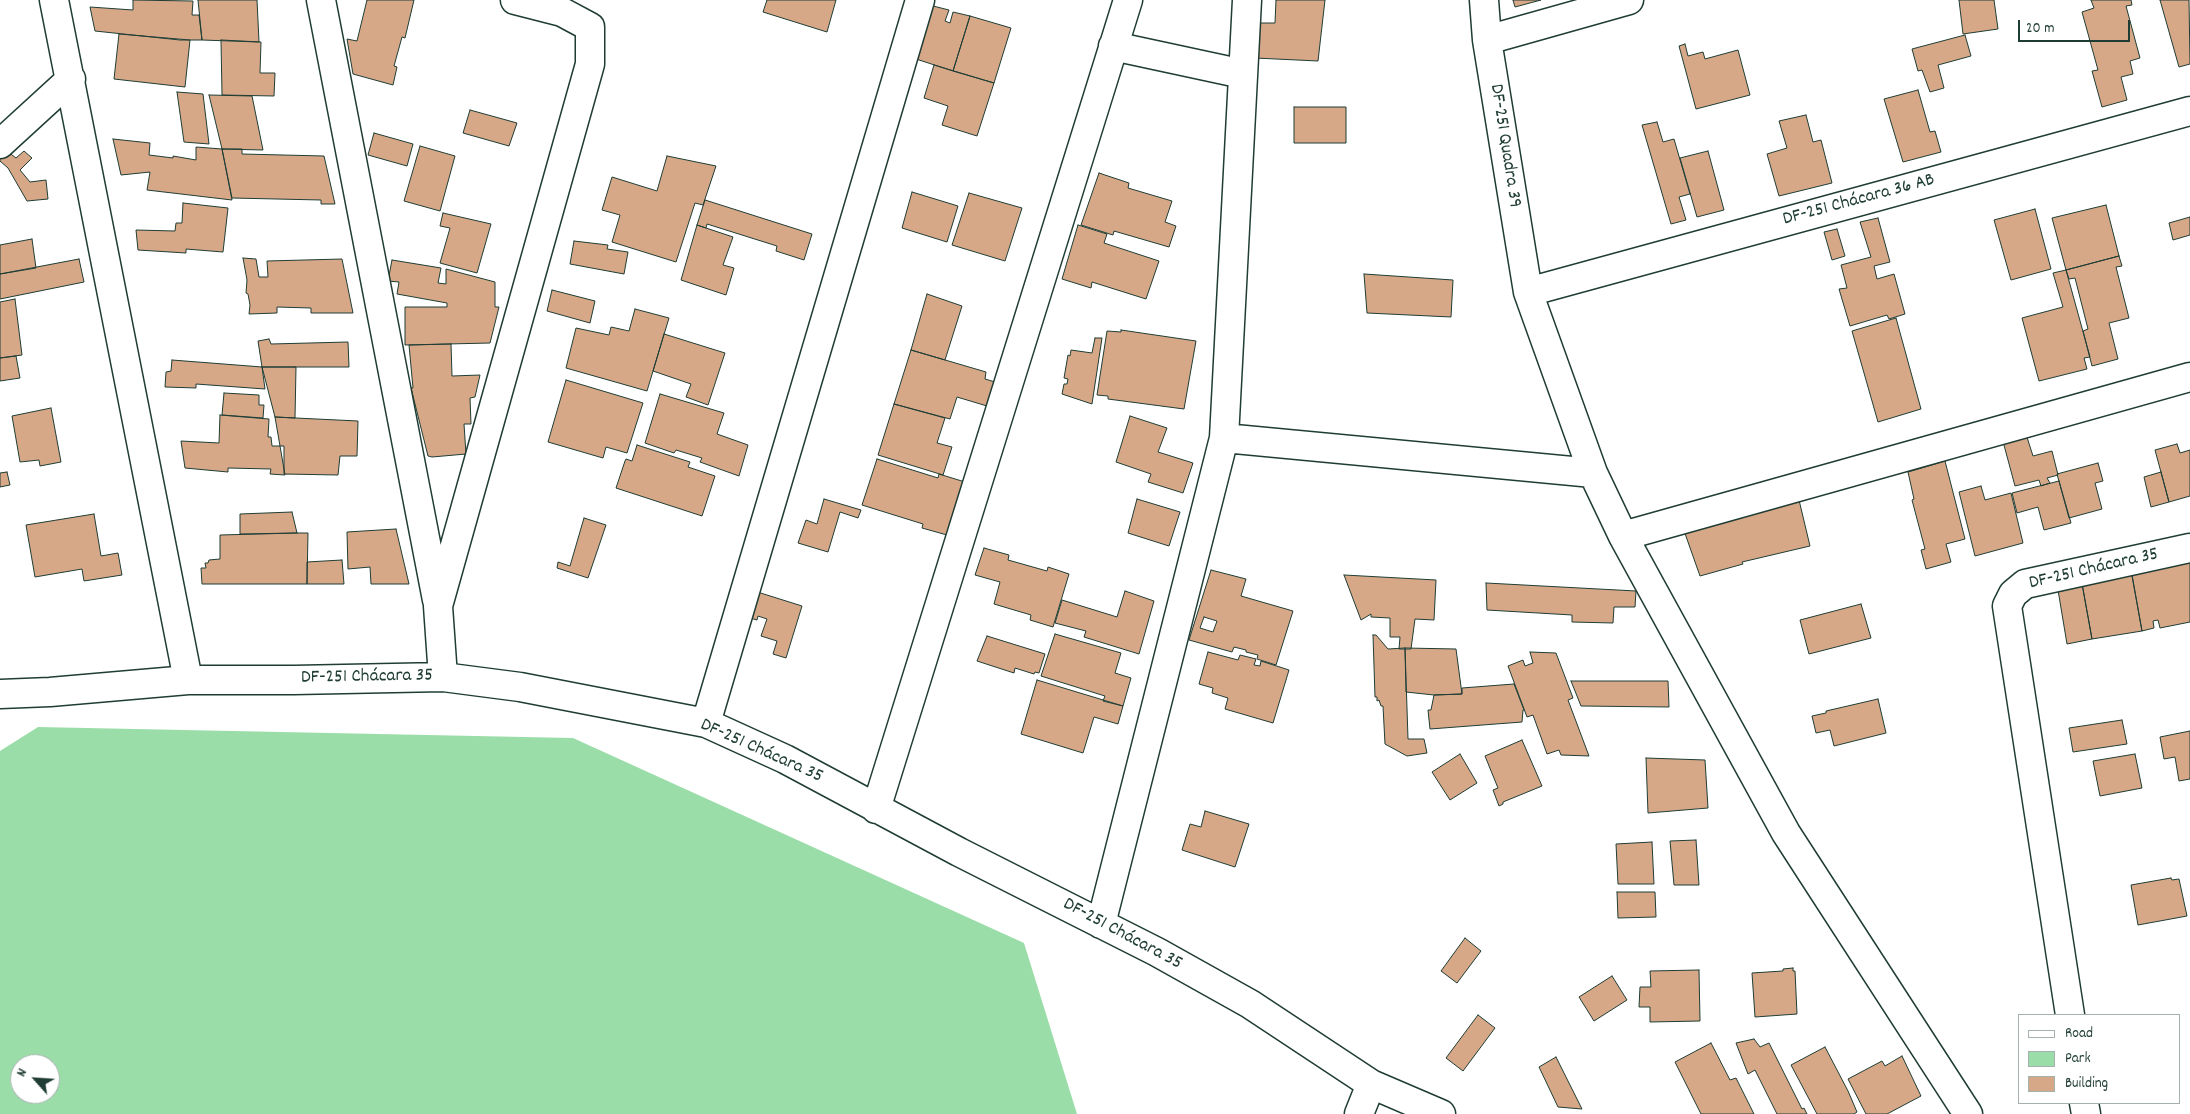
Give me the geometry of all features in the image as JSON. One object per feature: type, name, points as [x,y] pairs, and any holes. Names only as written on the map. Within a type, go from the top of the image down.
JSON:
[{"type":"street","points":[[54,0],[188,680]]},
{"type":"street","points":[[321,0],[438,606],[443,677]]},
{"type":"street","points":[[438,606],[590,64],[590,27],[562,12],[515,0]]},
{"type":"street","points":[[706,723],[920,0]]},
{"type":"street","points":[[876,809],[1128,0]]},
{"type":"street","points":[[1101,924],[1224,438],[1247,0]]},
{"type":"street","name":"DF-251 Quadra 39","points":[[1484,0],[1487,40],[1528,292],[1593,473],[1623,536],[1786,833],[1968,1114]]},
{"type":"street","points":[[1487,40],[1629,0]]},
{"type":"street","points":[[1113,46],[1243,74]]},
{"type":"street","points":[[0,144],[71,79]]},
{"type":"street","name":"DF-251 Chácara 36 AB","points":[[1528,292],[2190,111]]},
{"type":"street","points":[[1623,536],[2190,378]]},
{"type":"street","points":[[1224,438],[1593,473]]},
{"type":"street","name":"DF-251 Chácara 35","points":[[2070,1014],[2007,606],[2013,594],[2025,584],[2190,548]]},
{"type":"street","name":"DF-251 Chácara 35","points":[[0,694],[50,692],[188,680],[443,677],[520,688],[706,723],[786,759],[876,809],[1157,952],[1250,1004],[1371,1084],[1441,1114]]},
{"type":"street","points":[[1359,1114],[1371,1084]]},
{"type":"green space","points":[[38,727],[573,738],[1024,943],[1077,1114],[0,1114],[0,751]]},
{"type":"building","points":[[133,0],[193,1],[192,15],[199,15],[202,40],[180,40],[95,31],[90,7],[133,10]]},
{"type":"building","points":[[198,0],[257,0],[259,42],[202,40]]},
{"type":"building","points":[[367,0],[414,0],[405,38],[402,37],[394,66],[397,67],[393,85],[353,74],[347,39],[357,41]]},
{"type":"building","points":[[767,0],[836,0],[827,32],[763,12]]},
{"type":"building","points":[[1276,0],[1325,0],[1318,61],[1255,58],[1254,23],[1275,23]]},
{"type":"building","points":[[1513,0],[1541,0],[1515,7]]},
{"type":"building","points":[[1959,0],[1994,0],[1998,29],[1963,34]]},
{"type":"building","points":[[2091,0],[2131,0],[2132,5],[2126,6],[2140,58],[2130,61],[2133,74],[2121,77],[2127,100],[2102,107],[2092,71],[2098,70],[2082,12],[2094,8]]},
{"type":"building","points":[[2160,0],[2189,0],[2190,64],[2179,67]]},
{"type":"building","points":[[929,5],[949,10],[945,21],[950,23],[953,12],[970,16],[953,71],[913,58]]},
{"type":"building","points":[[970,16],[1011,28],[994,83],[953,71]]},
{"type":"building","points":[[119,34],[190,40],[185,87],[114,79]]},
{"type":"building","points":[[1965,35],[1971,56],[1938,65],[1944,88],[1930,92],[1922,70],[1918,71],[1912,49]]},
{"type":"building","points":[[221,40],[261,42],[260,73],[275,73],[274,96],[222,95]]},
{"type":"building","points":[[1685,44],[1688,56],[1703,52],[1705,59],[1738,50],[1750,95],[1696,109],[1679,46]]},
{"type":"building","points":[[934,65],[994,83],[977,136],[942,125],[948,106],[924,98]]},
{"type":"building","points":[[1918,90],[1930,132],[1935,131],[1941,152],[1903,162],[1884,99]]},
{"type":"building","points":[[177,92],[203,94],[209,144],[184,142]]},
{"type":"building","points":[[209,95],[252,96],[263,150],[222,149]]},
{"type":"building","points":[[1294,107],[1346,107],[1346,143],[1294,143]]},
{"type":"building","points":[[470,110],[517,123],[509,146],[463,133]]},
{"type":"building","points":[[1806,115],[1813,142],[1821,140],[1832,183],[1779,196],[1767,154],[1787,148],[1779,121]]},
{"type":"building","points":[[1657,122],[1663,142],[1674,139],[1690,194],[1679,197],[1686,220],[1671,224],[1642,125]]},
{"type":"building","points":[[374,133],[413,144],[407,166],[368,155]]},
{"type":"building","points":[[113,139],[150,143],[149,155],[173,158],[173,156],[196,160],[196,147],[222,149],[232,200],[147,190],[150,172],[121,175]]},
{"type":"building","points":[[420,146],[455,156],[440,211],[404,201]]},
{"type":"building","points":[[222,149],[242,149],[242,154],[324,156],[335,204],[321,204],[321,200],[232,198]]},
{"type":"building","points":[[7,151],[16,158],[24,151],[32,158],[20,170],[30,182],[46,180],[48,199],[27,201],[8,168],[0,161],[0,157]]},
{"type":"building","points":[[1708,151],[1724,210],[1697,217],[1680,158]]},
{"type":"building","points":[[667,156],[716,166],[703,205],[695,203],[676,262],[612,242],[620,215],[602,210],[612,177],[657,191]]},
{"type":"building","points":[[1099,173],[1129,183],[1128,188],[1172,201],[1165,222],[1176,226],[1169,247],[1114,231],[1113,235],[1081,225]]},
{"type":"building","points":[[912,192],[958,206],[947,242],[902,228]]},
{"type":"building","points":[[969,193],[1022,208],[1005,261],[952,245]]},
{"type":"building","points":[[705,200],[812,234],[804,260],[776,251],[777,246],[707,224],[706,228],[697,225]]},
{"type":"building","points":[[183,203],[228,208],[223,252],[186,249],[186,253],[138,250],[136,230],[175,231],[176,223],[182,223]]},
{"type":"building","points":[[2106,205],[2119,256],[2066,270],[2052,218]]},
{"type":"building","points":[[2035,209],[2051,269],[2011,280],[1994,220]]},
{"type":"building","points":[[443,213],[491,224],[477,273],[440,263],[450,228],[440,226]]},
{"type":"building","points":[[2190,217],[2190,235],[2173,240],[2169,223]]},
{"type":"building","points":[[1878,218],[1890,262],[1874,266],[1877,279],[1894,274],[1905,314],[1889,319],[1887,315],[1850,326],[1839,289],[1847,288],[1841,265],[1871,257],[1860,222]]},
{"type":"building","points":[[697,225],[733,237],[723,265],[734,268],[726,295],[681,280]]},
{"type":"building","points":[[1078,225],[1107,234],[1104,243],[1159,261],[1146,299],[1092,282],[1091,288],[1062,279]]},
{"type":"building","points":[[1837,229],[1845,256],[1832,260],[1824,232]]},
{"type":"building","points":[[32,239],[36,268],[0,274],[0,245]]},
{"type":"building","points":[[574,241],[608,245],[607,249],[628,252],[624,274],[570,264]]},
{"type":"building","points":[[2119,256],[2122,266],[2116,267],[2129,318],[2109,323],[2118,359],[2092,366],[2083,331],[2088,329],[2075,278],[2069,279],[2066,270]]},
{"type":"building","points":[[243,258],[256,259],[259,277],[268,277],[267,261],[342,259],[353,313],[311,313],[311,308],[277,307],[277,313],[249,314],[250,305],[248,294],[246,293],[247,280]]},
{"type":"building","points":[[79,259],[84,282],[0,299],[0,274]]},
{"type":"building","points":[[392,260],[441,268],[438,283],[446,284],[446,269],[495,282],[495,307],[499,307],[490,343],[405,345],[405,307],[447,307],[447,303],[397,294],[399,282],[388,281]]},
{"type":"building","points":[[2066,270],[2090,357],[2084,358],[2087,369],[2039,381],[2022,318],[2063,307],[2053,273]]},
{"type":"building","points":[[1364,274],[1453,280],[1451,317],[1367,313]]},
{"type":"building","points":[[552,290],[595,301],[590,323],[547,311]]},
{"type":"building","points":[[927,294],[962,306],[945,360],[911,350]]},
{"type":"building","points":[[15,299],[22,355],[0,358],[0,302]]},
{"type":"building","points":[[635,309],[669,318],[647,391],[566,368],[576,328],[609,335],[611,327],[629,331]]},
{"type":"building","points":[[1896,318],[1921,409],[1878,422],[1852,331]]},
{"type":"building","points":[[1121,330],[1196,341],[1184,409],[1108,399],[1108,396],[1097,395],[1107,331],[1121,332]]},
{"type":"building","points":[[664,334],[725,353],[708,405],[686,397],[691,384],[653,371]]},
{"type":"building","points":[[1095,338],[1102,338],[1092,404],[1062,394],[1064,384],[1067,384],[1068,379],[1064,378],[1068,355],[1070,356],[1071,350],[1092,353]]},
{"type":"building","points":[[269,339],[271,344],[348,342],[349,367],[262,367],[258,341]]},
{"type":"building","points":[[451,344],[452,376],[480,375],[475,397],[470,398],[471,424],[464,424],[466,454],[432,457],[428,456],[411,388],[413,388],[409,345]]},
{"type":"building","points":[[911,350],[986,372],[985,379],[995,382],[987,406],[957,397],[950,419],[894,404]]},
{"type":"building","points":[[16,356],[20,378],[0,381],[0,358]]},
{"type":"building","points":[[172,360],[262,367],[265,389],[196,384],[196,388],[165,387],[166,372],[171,371]]},
{"type":"building","points":[[262,367],[296,367],[295,418],[275,417]]},
{"type":"building","points":[[566,380],[643,403],[627,453],[606,447],[603,458],[548,442]]},
{"type":"building","points":[[224,393],[259,395],[259,405],[264,405],[263,418],[222,415]]},
{"type":"building","points":[[660,394],[724,413],[717,434],[748,445],[739,476],[700,462],[702,458],[676,450],[674,453],[645,443]]},
{"type":"building","points":[[894,404],[945,418],[937,443],[952,447],[943,475],[878,455]]},
{"type":"building","points":[[51,408],[61,462],[40,466],[39,460],[20,462],[12,416]]},
{"type":"building","points":[[220,415],[269,419],[268,437],[271,437],[272,446],[280,446],[285,475],[270,474],[271,469],[228,468],[228,472],[185,468],[181,441],[219,443]]},
{"type":"building","points":[[1130,416],[1167,428],[1158,452],[1193,463],[1183,493],[1148,482],[1151,474],[1116,462]]},
{"type":"building","points":[[275,417],[358,421],[357,456],[340,456],[338,475],[284,474],[284,446],[280,446]]},
{"type":"building","points":[[2025,431],[2033,456],[2052,451],[2058,475],[2047,478],[2050,483],[2041,486],[2039,480],[2015,486],[2001,434]]},
{"type":"building","points":[[2177,444],[2180,453],[2190,450],[2190,496],[2169,502],[2155,450]]},
{"type":"building","points":[[637,445],[690,462],[688,467],[715,476],[702,516],[616,488],[625,461],[626,459],[632,461]]},
{"type":"building","points":[[877,459],[938,478],[939,474],[965,482],[947,535],[922,528],[923,524],[862,505]]},
{"type":"building","points":[[1945,461],[1965,539],[1946,544],[1951,562],[1926,569],[1921,550],[1925,549],[1912,500],[1914,499],[1908,472]]},
{"type":"building","points":[[2098,463],[2103,481],[2095,483],[2102,509],[2069,518],[2057,474]]},
{"type":"building","points":[[7,472],[10,485],[0,487],[0,473]]},
{"type":"building","points":[[2161,472],[2169,502],[2151,507],[2144,477]]},
{"type":"building","points":[[2059,481],[2071,523],[2044,530],[2038,507],[2017,513],[2012,493]]},
{"type":"building","points":[[1981,486],[1985,500],[2011,493],[2023,543],[1975,556],[1959,492]]},
{"type":"building","points":[[824,499],[861,510],[858,518],[840,512],[828,552],[798,543],[806,520],[817,524]]},
{"type":"building","points":[[1137,499],[1180,512],[1169,546],[1128,533]]},
{"type":"building","points":[[1799,500],[1810,546],[1742,562],[1743,564],[1700,576],[1682,525],[1731,512],[1733,520]]},
{"type":"building","points":[[292,512],[297,533],[240,534],[240,514]]},
{"type":"building","points":[[94,514],[101,556],[118,553],[122,575],[84,581],[82,569],[35,577],[26,525]]},
{"type":"building","points":[[584,518],[606,525],[588,578],[557,568],[558,562],[570,566]]},
{"type":"building","points":[[396,529],[409,584],[371,584],[370,567],[348,569],[347,532]]},
{"type":"building","points":[[308,533],[307,584],[202,584],[201,568],[206,568],[205,563],[208,563],[209,560],[220,559],[220,535]]},
{"type":"building","points":[[984,548],[1009,555],[1008,560],[1047,571],[1048,567],[1069,574],[1053,627],[1030,620],[1031,615],[994,604],[1000,582],[975,575]]},
{"type":"building","points":[[2190,548],[2190,622],[2160,628],[2158,620],[2153,621],[2154,628],[2142,631],[2130,565]]},
{"type":"building","points":[[342,560],[344,584],[307,584],[307,562]]},
{"type":"building","points":[[2131,569],[2142,631],[2092,639],[2081,578]]},
{"type":"building","points":[[1211,570],[1246,579],[1241,596],[1293,611],[1276,665],[1257,659],[1258,655],[1246,652],[1246,650],[1234,647],[1232,652],[1189,640]],"holes":[[[1204,617],[1217,621],[1213,632],[1200,628]]]},
{"type":"building","points":[[1344,575],[1436,580],[1434,620],[1415,619],[1411,649],[1399,649],[1400,637],[1390,637],[1390,618],[1371,617],[1371,614],[1361,620]]},
{"type":"building","points":[[2081,578],[2092,639],[2067,644],[2057,584]]},
{"type":"building","points":[[1486,583],[1636,591],[1635,607],[1614,607],[1613,623],[1572,622],[1572,615],[1487,610]]},
{"type":"building","points":[[751,590],[802,606],[786,658],[773,654],[777,641],[761,636],[767,619],[758,616],[757,620],[743,616]]},
{"type":"building","points":[[1125,591],[1154,601],[1139,654],[1084,637],[1086,631],[1055,623],[1062,600],[1117,617]]},
{"type":"building","points":[[1861,604],[1871,638],[1809,654],[1800,620]]},
{"type":"building","points":[[1055,634],[1121,653],[1115,673],[1131,678],[1123,706],[1103,701],[1105,696],[1041,676]]},
{"type":"building","points":[[1373,635],[1376,635],[1388,649],[1405,648],[1408,739],[1424,739],[1427,753],[1407,756],[1385,744],[1383,706],[1375,697]]},
{"type":"building","points":[[987,636],[1045,654],[1039,673],[1035,672],[1034,674],[1015,668],[1014,673],[977,661]]},
{"type":"building","points":[[1405,648],[1456,649],[1462,694],[1434,695],[1406,692]]},
{"type":"building","points":[[1208,652],[1238,660],[1240,655],[1256,659],[1254,665],[1260,666],[1261,661],[1289,670],[1273,723],[1225,709],[1228,698],[1212,693],[1213,688],[1199,684]]},
{"type":"building","points":[[1530,652],[1556,653],[1573,698],[1568,700],[1589,756],[1561,755],[1559,750],[1547,754],[1533,715],[1527,717],[1508,666],[1523,660],[1525,666],[1533,663]]},
{"type":"building","points":[[1037,680],[1123,706],[1118,724],[1094,717],[1083,753],[1021,734]]},
{"type":"building","points":[[1571,681],[1668,681],[1669,707],[1581,706]]},
{"type":"building","points":[[1514,684],[1524,710],[1522,722],[1430,729],[1428,710],[1431,710],[1434,695],[1462,694],[1462,688]]},
{"type":"building","points":[[1878,699],[1886,733],[1834,746],[1830,730],[1816,733],[1812,716]]},
{"type":"building","points":[[2122,720],[2127,744],[2073,752],[2069,728]]},
{"type":"building","points":[[2190,731],[2190,779],[2179,781],[2175,757],[2164,759],[2160,737]]},
{"type":"building","points":[[1522,740],[1542,786],[1503,802],[1499,806],[1493,790],[1498,788],[1485,756]]},
{"type":"building","points":[[1460,754],[1477,783],[1450,800],[1432,772]]},
{"type":"building","points":[[2135,754],[2142,788],[2100,796],[2093,761]]},
{"type":"building","points":[[1646,758],[1705,760],[1708,808],[1648,813]]},
{"type":"building","points":[[1205,811],[1249,824],[1235,867],[1182,850],[1190,824],[1201,827]]},
{"type":"building","points":[[1696,840],[1699,885],[1674,885],[1670,841]]},
{"type":"building","points":[[1652,842],[1654,884],[1618,884],[1616,844]]},
{"type":"building","points":[[2171,878],[2172,880],[2179,879],[2187,916],[2138,925],[2131,885]]},
{"type":"building","points":[[1617,892],[1655,892],[1656,917],[1618,918]]},
{"type":"building","points":[[1465,938],[1481,951],[1457,983],[1441,971]]},
{"type":"building","points":[[1793,968],[1793,971],[1795,971],[1797,1014],[1755,1017],[1752,973],[1783,971],[1783,969]]},
{"type":"building","points":[[1699,970],[1700,1021],[1650,1022],[1650,1007],[1639,1007],[1640,987],[1651,987],[1650,971]]},
{"type":"building","points":[[1612,976],[1627,1000],[1594,1021],[1579,997]]},
{"type":"building","points":[[1478,1015],[1495,1028],[1463,1071],[1446,1058]]},
{"type":"building","points":[[1754,1039],[1760,1047],[1769,1043],[1802,1109],[1804,1108],[1807,1114],[1777,1114],[1755,1070],[1748,1074],[1736,1043]]},
{"type":"building","points":[[1711,1043],[1730,1080],[1736,1078],[1754,1114],[1701,1114],[1675,1062]]},
{"type":"building","points":[[1825,1047],[1848,1091],[1857,1112],[1854,1114],[1817,1114],[1791,1065]]},
{"type":"building","points":[[1902,1056],[1921,1096],[1887,1114],[1866,1114],[1848,1079],[1882,1061],[1885,1066]]},
{"type":"building","points":[[1556,1057],[1582,1109],[1558,1107],[1539,1067]]}]
